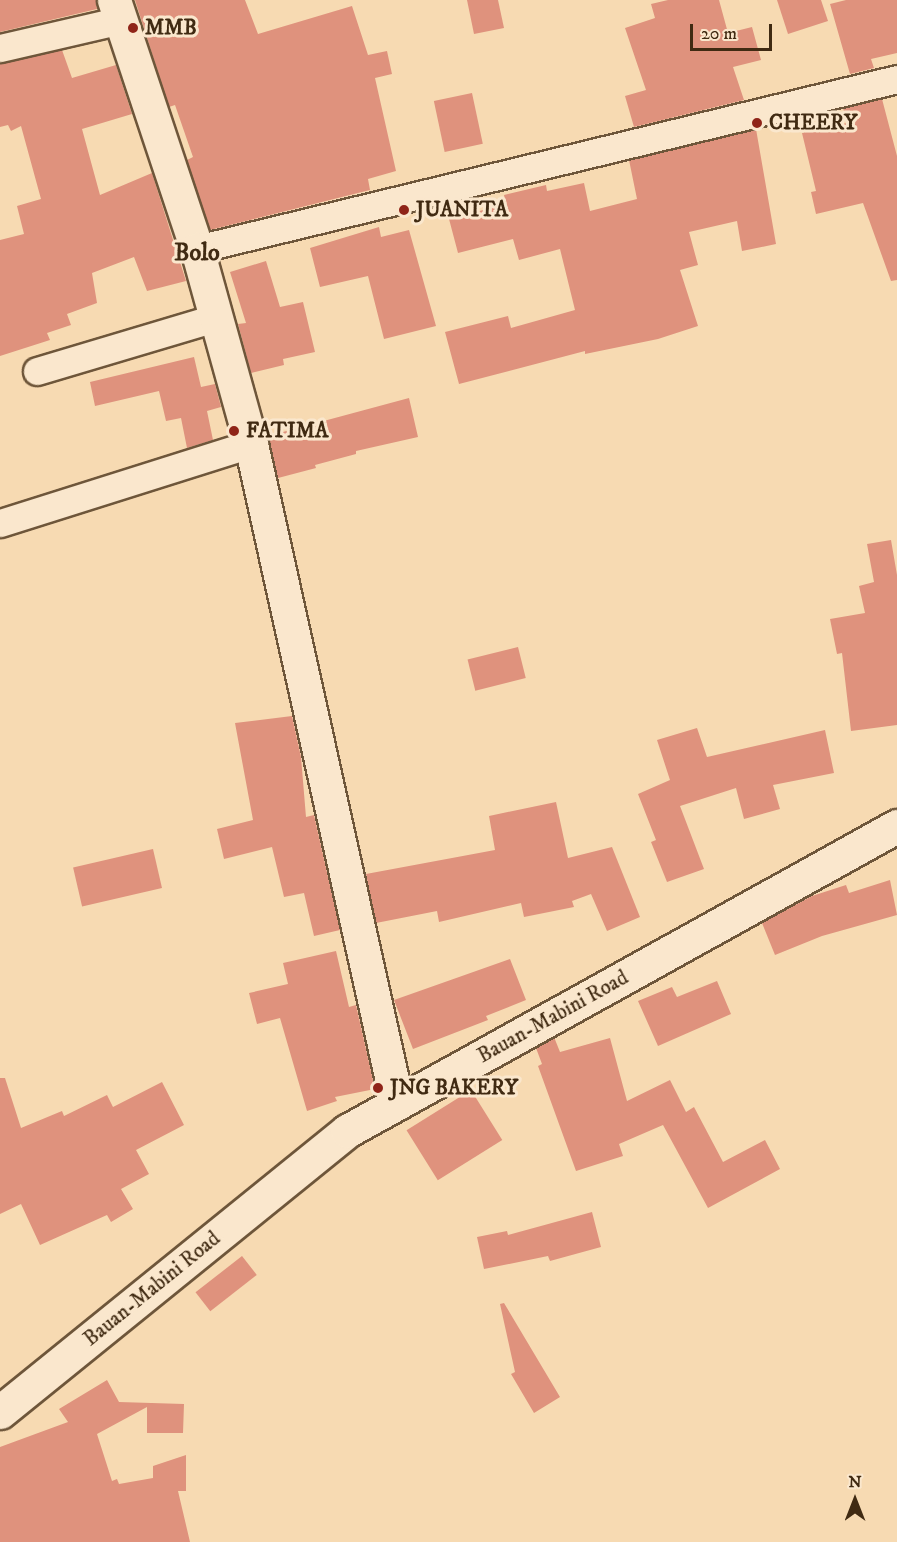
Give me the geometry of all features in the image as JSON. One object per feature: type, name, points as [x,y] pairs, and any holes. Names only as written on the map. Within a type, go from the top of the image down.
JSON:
[{"type":"street","points":[[0,48],[118,10],[197,249],[251,444],[397,1103]]},
{"type":"street","points":[[197,249],[897,79]]},
{"type":"street","points":[[38,371],[215,318]]},
{"type":"street","points":[[0,523],[251,444]]},
{"type":"street","name":"Bauan-Mabini Road","points":[[0,1412],[347,1131],[897,826]]},
{"type":"building","points":[[0,0],[96,0],[97,9],[0,32]]},
{"type":"building","points":[[135,0],[245,0],[258,34],[352,6],[368,55],[387,51],[392,74],[375,78],[396,171],[368,179],[370,190],[210,230],[187,160],[193,157],[175,105],[169,107]]},
{"type":"building","points":[[467,0],[498,0],[504,28],[474,34]]},
{"type":"building","points":[[668,0],[719,0],[728,33],[752,27],[761,60],[733,67],[744,100],[634,127],[625,96],[646,90],[625,28],[655,18],[651,4]]},
{"type":"building","points":[[777,0],[821,0],[828,21],[788,34]]},
{"type":"building","points":[[846,0],[897,0],[897,53],[871,59],[874,68],[850,74],[830,4]]},
{"type":"building","points":[[62,50],[72,78],[116,65],[132,114],[82,129],[100,195],[152,173],[186,281],[147,291],[134,257],[92,273],[97,303],[67,314],[71,325],[47,333],[50,340],[0,356],[0,240],[24,234],[17,206],[41,199],[21,126],[11,131],[8,125],[0,127],[0,63]]},
{"type":"building","points":[[472,93],[483,144],[445,152],[434,101]]},
{"type":"building","points":[[882,99],[897,156],[897,280],[891,281],[863,203],[816,214],[811,192],[816,191],[802,133],[847,123],[843,108]]},
{"type":"building","points":[[756,129],[776,244],[742,251],[737,221],[689,232],[698,265],[680,270],[698,326],[658,339],[585,354],[585,351],[459,384],[445,332],[508,316],[511,328],[575,310],[560,249],[519,260],[513,239],[458,253],[449,219],[506,204],[504,195],[546,185],[547,191],[584,183],[590,211],[637,199],[629,160]]},
{"type":"building","points":[[379,227],[381,237],[409,230],[436,326],[384,339],[368,276],[320,287],[310,248]]},
{"type":"building","points":[[266,261],[280,307],[303,302],[315,352],[283,359],[284,365],[251,373],[238,324],[246,323],[230,272]]},
{"type":"building","points":[[194,357],[201,387],[215,384],[221,407],[207,411],[213,440],[187,448],[181,418],[166,421],[159,391],[95,406],[90,382]]},
{"type":"building","points":[[409,398],[418,437],[356,451],[356,454],[315,465],[316,468],[278,478],[268,436]]},
{"type":"building","points":[[891,540],[897,575],[897,725],[851,731],[842,653],[837,654],[830,619],[865,613],[859,586],[874,582],[867,544]]},
{"type":"building","points":[[518,647],[526,678],[475,691],[468,660]]},
{"type":"building","points":[[292,716],[301,757],[306,817],[314,815],[340,930],[314,936],[304,893],[284,897],[272,847],[224,859],[217,829],[253,820],[235,723]]},
{"type":"building","points":[[697,728],[707,757],[825,730],[834,773],[773,785],[780,809],[744,819],[736,788],[680,806],[704,869],[667,882],[651,842],[656,840],[638,794],[670,780],[657,740]]},
{"type":"building","points":[[556,802],[568,858],[612,847],[640,917],[607,931],[591,894],[572,901],[574,907],[524,917],[521,903],[439,922],[437,911],[376,923],[366,874],[495,850],[489,816]]},
{"type":"building","points":[[153,849],[162,888],[82,906],[73,867]]},
{"type":"building","points":[[890,880],[897,915],[822,936],[775,955],[762,923],[812,896],[846,885],[849,893]]},
{"type":"building","points":[[336,951],[349,1007],[356,1005],[375,1089],[335,1097],[337,1101],[307,1111],[280,1018],[257,1024],[249,993],[288,984],[283,963]]},
{"type":"building","points":[[510,959],[526,1000],[486,1016],[488,1020],[413,1049],[394,1000]]},
{"type":"building","points":[[717,981],[731,1014],[658,1046],[638,1001],[672,987],[677,997]]},
{"type":"building","points":[[554,1037],[560,1052],[610,1038],[627,1101],[670,1080],[686,1112],[694,1107],[723,1162],[765,1140],[780,1169],[708,1208],[663,1125],[619,1144],[623,1156],[576,1171],[538,1066],[542,1064],[536,1048]]},
{"type":"building","points":[[0,1078],[5,1078],[21,1128],[62,1111],[64,1116],[107,1095],[113,1107],[162,1082],[184,1125],[136,1150],[149,1174],[121,1189],[133,1209],[111,1222],[107,1215],[40,1245],[21,1204],[0,1214]]},
{"type":"building","points":[[471,1090],[502,1140],[438,1180],[407,1130]]},
{"type":"building","points":[[592,1212],[601,1247],[550,1261],[548,1256],[484,1269],[477,1237],[507,1231],[508,1235]]},
{"type":"building","points":[[242,1256],[257,1275],[210,1311],[196,1292]]},
{"type":"building","points":[[504,1303],[560,1397],[534,1413],[511,1374],[515,1372],[500,1304]]},
{"type":"building","points":[[107,1380],[119,1402],[184,1404],[183,1433],[147,1433],[147,1407],[97,1434],[112,1481],[117,1479],[119,1484],[153,1478],[153,1466],[186,1455],[186,1491],[178,1491],[190,1542],[0,1542],[0,1447],[68,1422],[59,1409]]},
{"type":"place","name":"MMB","points":[[133,28]]},
{"type":"place","name":"CHEERY","points":[[757,123]]},
{"type":"place","name":"JUANITA","points":[[404,210]]},
{"type":"place","name":"FATIMA","points":[[234,431]]},
{"type":"place","name":"JNG BAKERY","points":[[378,1088]]},
{"type":"district","name":"Bolo","points":[[197,254]]}]
